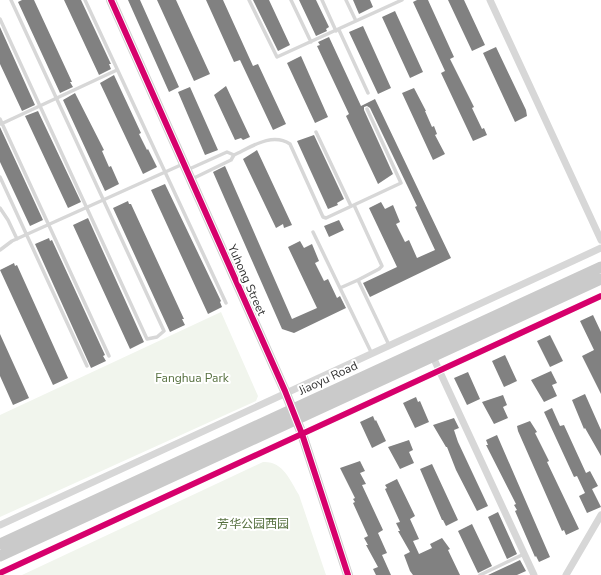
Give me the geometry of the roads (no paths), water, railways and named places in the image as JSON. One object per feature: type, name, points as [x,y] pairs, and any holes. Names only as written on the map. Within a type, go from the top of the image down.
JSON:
[{"type":"main road","name":"Jiaoyu Road","points":[[0,544],[601,267]]},
{"type":"main road","name":"Jiaoyu Road","points":[[0,556],[601,279]]},
{"type":"street","name":"Yuhong Street","points":[[111,0],[286,393],[302,434],[348,575]]},
{"type":"street","points":[[490,0],[601,240]]},
{"type":"street","points":[[0,525],[601,248]]},
{"type":"street","points":[[0,573],[601,296]]},
{"type":"street","points":[[433,357],[534,575]]},
{"type":"street","points":[[566,575],[601,516]]},
{"type":"lane","points":[[0,19],[147,339],[157,337],[164,331],[11,0]]},
{"type":"lane","points":[[85,0],[226,303]]},
{"type":"lane","points":[[249,0],[276,57],[402,0]]},
{"type":"lane","points":[[292,0],[311,42]]},
{"type":"lane","points":[[322,0],[368,93]]},
{"type":"lane","points":[[346,0],[356,21]]},
{"type":"lane","points":[[109,356],[1,122],[40,106],[117,70]]},
{"type":"lane","points":[[0,250],[17,239],[165,172],[187,171],[231,160],[234,155],[266,140],[285,141],[290,144],[323,217],[326,218],[401,183],[367,109]]},
{"type":"lane","points":[[316,132],[382,266],[379,269],[340,288]]},
{"type":"lane","points":[[187,171],[227,152],[234,155]]},
{"type":"lane","points":[[0,177],[87,366]]},
{"type":"lane","points":[[0,208],[17,239]]},
{"type":"lane","points":[[313,232],[372,354]]},
{"type":"lane","points":[[358,280],[390,345]]},
{"type":"lane","points":[[480,575],[525,554]]},
{"type":"park label","name":"Fanghua Park","points":[[192,378]]},
{"type":"park label","name":"芳华公园西园","points":[[253,524]]}]
